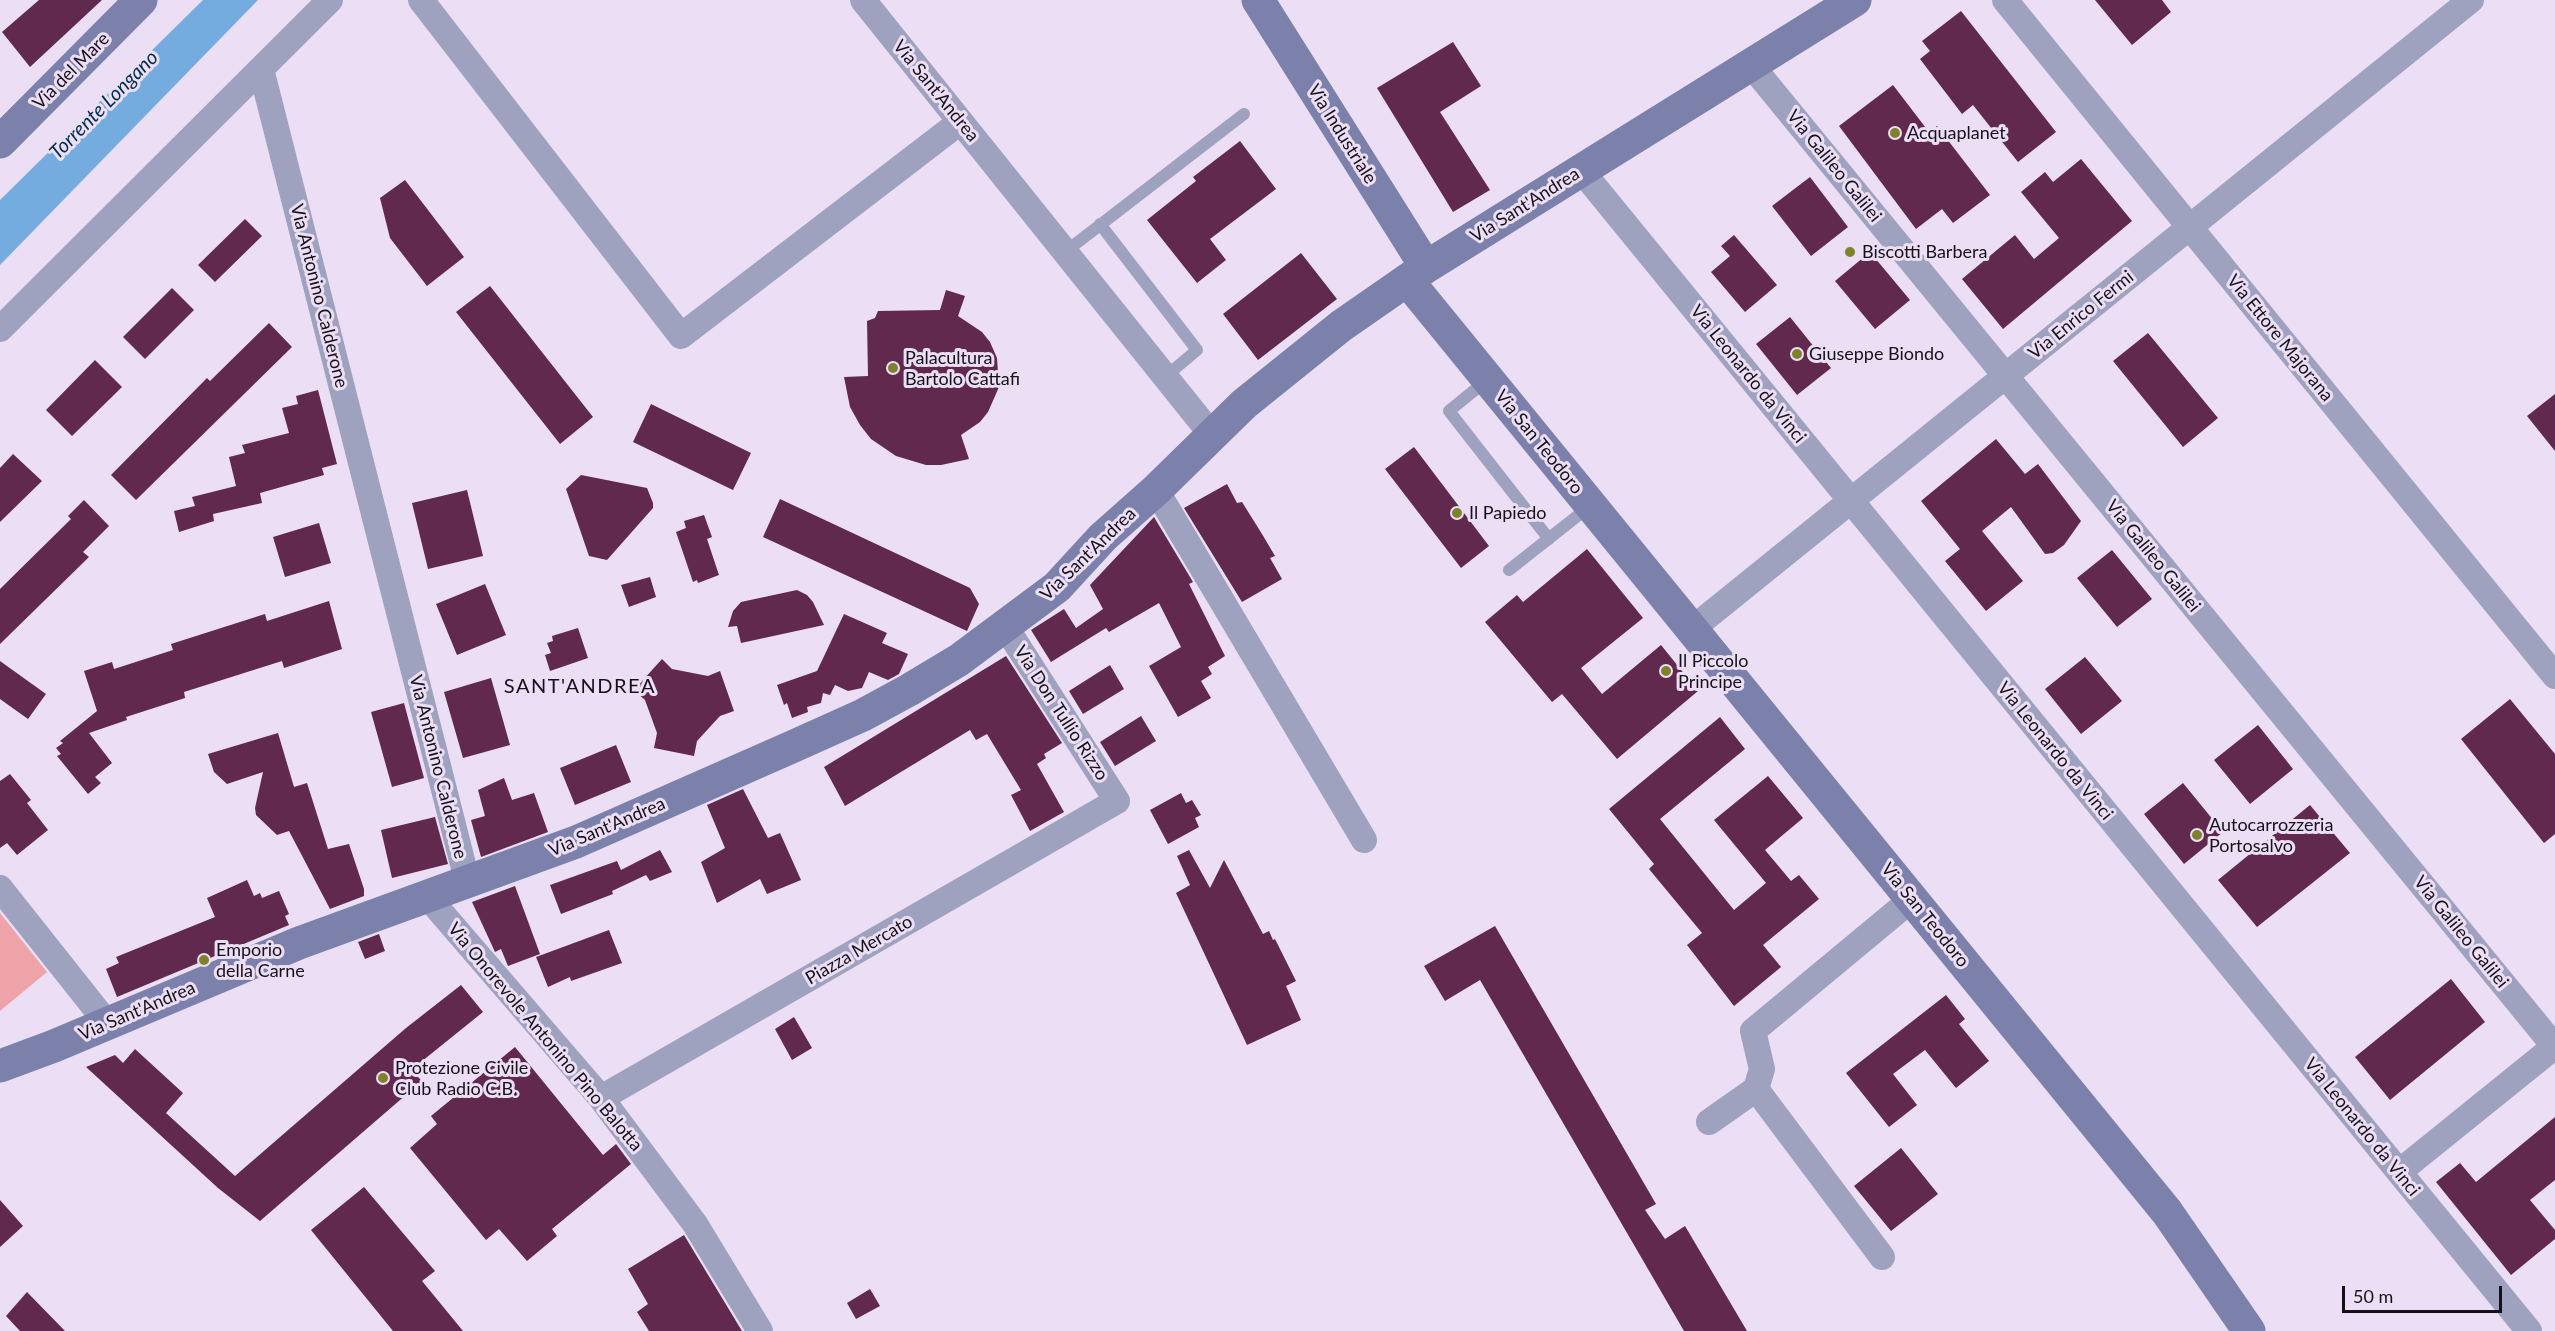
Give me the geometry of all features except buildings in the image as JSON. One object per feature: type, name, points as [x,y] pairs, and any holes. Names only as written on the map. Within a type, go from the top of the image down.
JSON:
[{"type":"street","name":"Via del Mare","points":[[0,142],[141,0]]},
{"type":"street","points":[[0,329],[330,0]]},
{"type":"street","points":[[421,0],[681,336],[960,122]]},
{"type":"street","name":"Via Sant'Andrea","points":[[862,0],[1212,435]]},
{"type":"street","name":"Via Industriale","points":[[1258,0],[1417,274]]},
{"type":"street","name":"Via Sant'Andrea","points":[[0,1066],[299,943],[576,842],[863,715],[959,660],[1057,587],[1103,537],[1156,490],[1244,404],[1341,326],[1417,274],[1855,0]]},
{"type":"street","name":"Via Ettore Majorana","points":[[2005,0],[2555,676]]},
{"type":"street","name":"Via Enrico Fermi","points":[[1692,629],[2471,0]]},
{"type":"street","name":"Via Galileo Galilei","points":[[1751,65],[2555,1046]]},
{"type":"street","name":"Via Antonino Calderone","points":[[261,69],[467,880]]},
{"type":"street","name":"Via Leonardo da Vinci","points":[[1581,170],[2529,1331]]},
{"type":"street","name":"Via San Teodoro","points":[[1417,274],[1488,379],[2167,1212],[2249,1331]]},
{"type":"street","points":[[1156,490],[1364,840]]},
{"type":"street","name":"Via Don Tullio Rizzo","points":[[1005,626],[1117,801]]},
{"type":"street","name":"Piazza Mercato","points":[[601,1098],[1117,801]]},
{"type":"street","points":[[0,888],[107,1023]]},
{"type":"street","name":"Via Onorevole Antonino Pino Balotta","points":[[426,895],[601,1098],[695,1224],[760,1331]]},
{"type":"street","points":[[1709,1122],[1756,1089],[1762,1069],[1754,1031],[1912,899]]},
{"type":"street","points":[[2399,1172],[2555,1046]]},
{"type":"street","points":[[1756,1089],[1882,1257]]},
{"type":"lane","points":[[1065,252],[1244,114]]},
{"type":"lane","points":[[1100,224],[1197,350],[1165,377]]},
{"type":"lane","name":"Via San Teodoro","points":[[1488,379],[1449,411],[1549,538]]},
{"type":"lane","name":"Via San Teodoro","points":[[1509,570],[1591,505]]},
{"type":"shaded area","points":[[0,913],[47,972],[0,1011]]},
{"type":"water","name":"Torrente Longano","points":[[203,0],[258,0],[0,265],[0,200]]},
{"type":"place","name":"Acquaplanet","points":[[1895,133]]},
{"type":"place","name":"Biscotti Barbera","points":[[1850,252]]},
{"type":"place","name":"Giuseppe Biondo","points":[[1797,354]]},
{"type":"place","name":"Palacultura Bartolo Cattafi","points":[[893,368]]},
{"type":"place","name":"Il Papiedo","points":[[1457,513]]},
{"type":"place","name":"Il Piccolo Principe","points":[[1666,671]]},
{"type":"place","name":"Autocarrozzeria Portosalvo","points":[[2197,835]]},
{"type":"place","name":"Emporio della Carne","points":[[204,960]]},
{"type":"place","name":"Protezione Civile Club Radio C.B.","points":[[383,1078]]},
{"type":"district","name":"SANT'ANDREA","points":[[580,687]]}]
